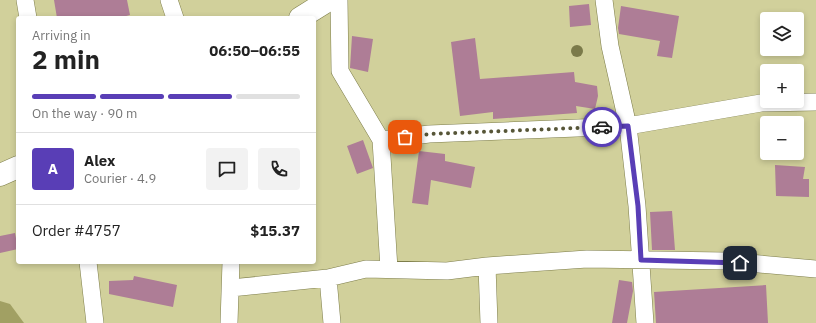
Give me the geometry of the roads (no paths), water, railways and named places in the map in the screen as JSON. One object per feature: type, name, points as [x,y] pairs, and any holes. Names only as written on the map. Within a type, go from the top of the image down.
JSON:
[{"type":"street","points":[[25,0],[28,16]]},
{"type":"street","points":[[170,0],[174,16]]},
{"type":"street","points":[[303,16],[329,0]]},
{"type":"street","points":[[339,0],[340,71],[381,140],[389,269]]},
{"type":"street","points":[[604,0],[610,46],[628,126],[638,206],[645,323]]},
{"type":"street","points":[[381,140],[430,134],[628,126],[760,103],[816,102]]},
{"type":"street","points":[[0,175],[16,168]]},
{"type":"street","points":[[231,288],[328,278],[366,269],[447,271],[487,266],[587,259],[726,261],[816,269]]},
{"type":"street","points":[[88,264],[94,323]]},
{"type":"street","points":[[229,323],[231,264]]},
{"type":"street","points":[[487,266],[489,323]]},
{"type":"street","points":[[328,278],[332,323]]}]
